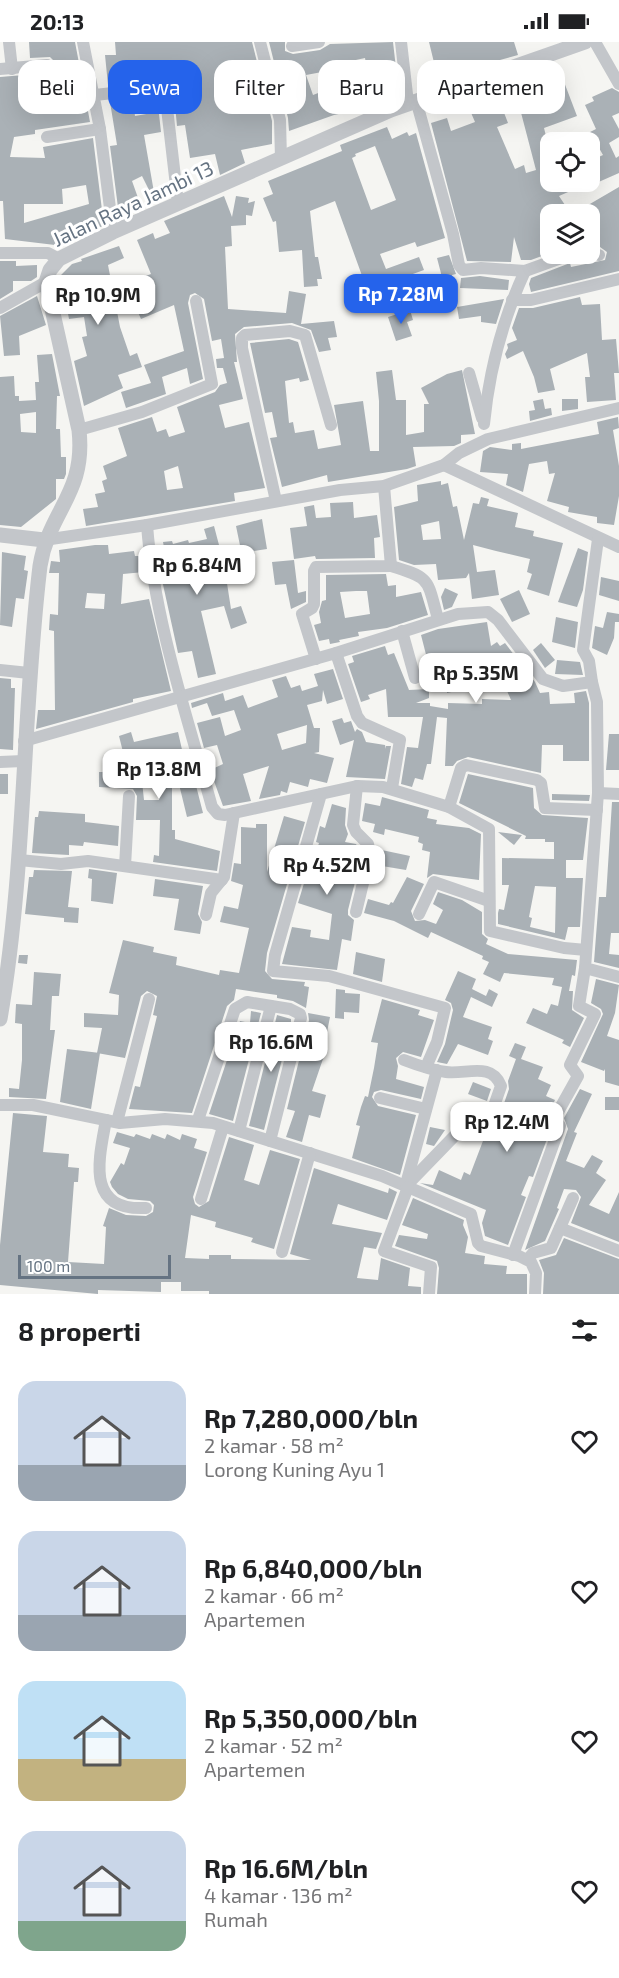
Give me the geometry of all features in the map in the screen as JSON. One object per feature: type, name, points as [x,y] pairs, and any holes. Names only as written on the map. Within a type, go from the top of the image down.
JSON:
[{"type":"street","points":[[6,69],[9,42]]},
{"type":"street","points":[[83,42],[87,60]]},
{"type":"street","points":[[260,42],[280,120],[281,159]]},
{"type":"street","points":[[292,46],[319,42]]},
{"type":"street","points":[[401,42],[412,102],[463,270],[481,268],[525,271],[544,264]]},
{"type":"street","points":[[595,42],[619,84]]},
{"type":"street","name":"Jalan Raya Jambi 13","points":[[46,282],[50,270],[59,259],[113,232],[412,102],[576,44]]},
{"type":"street","points":[[96,102],[113,232]]},
{"type":"street","points":[[168,114],[178,203]]},
{"type":"street","points":[[47,136],[100,129]]},
{"type":"street","points":[[0,253],[48,254],[59,259]]},
{"type":"street","points":[[484,424],[490,377],[512,300],[525,271]]},
{"type":"street","points":[[512,300],[531,300],[619,279]]},
{"type":"street","points":[[0,308],[46,282],[80,430],[82,452],[78,477],[67,502],[44,540],[29,673],[19,860],[6,916],[9,968],[0,1019]]},
{"type":"street","points":[[80,430],[142,412],[212,384],[196,301]]},
{"type":"street","points":[[276,501],[242,348],[242,338],[245,335],[290,331],[305,335],[310,343],[331,425]]},
{"type":"street","points":[[469,374],[488,439]]},
{"type":"street","points":[[0,535],[44,540],[147,525],[340,489],[384,486],[444,465],[459,453],[488,439],[619,408]]},
{"type":"street","points":[[444,465],[619,547]]},
{"type":"street","points":[[384,486],[391,566]]},
{"type":"street","points":[[147,525],[150,564],[182,697],[212,807],[219,814],[234,813],[357,786],[392,789],[449,807],[489,829],[489,927],[495,934],[564,948],[586,950]]},
{"type":"street","points":[[513,1255],[560,1126],[554,1119],[578,1076],[570,1065],[595,1014],[579,1005],[585,968],[598,793],[597,702],[589,661],[583,650],[598,539]]},
{"type":"street","points":[[316,659],[302,614],[314,604],[316,567],[391,566],[423,576],[428,582],[438,620]]},
{"type":"street","points":[[24,741],[316,659],[458,614],[488,612],[498,620],[543,679],[563,686],[592,682]]},
{"type":"street","points":[[402,631],[414,678]]},
{"type":"street","points":[[336,653],[357,716],[362,723],[400,740],[392,789]]},
{"type":"street","points":[[0,670],[29,673]]},
{"type":"street","points":[[0,762],[23,761]]},
{"type":"street","points":[[449,807],[461,768],[466,765],[537,780],[541,783],[545,808],[597,810]]},
{"type":"street","points":[[356,912],[370,854],[368,844],[352,825],[357,786]]},
{"type":"street","points":[[598,793],[619,794]]},
{"type":"street","points":[[321,794],[273,970],[329,976],[445,1008],[431,1069],[426,1109],[407,1186],[384,1251],[431,1267],[429,1294]]},
{"type":"street","points":[[125,866],[129,796]]},
{"type":"street","points":[[206,915],[211,893],[222,880],[234,813]]},
{"type":"street","points":[[19,860],[61,864],[88,861],[222,880]]},
{"type":"street","points":[[419,914],[434,882],[489,901]]},
{"type":"street","points":[[585,968],[619,976]]},
{"type":"street","points":[[146,1208],[131,1207],[118,1202],[106,1192],[98,1179],[111,1121],[149,999]]},
{"type":"street","points":[[198,1120],[235,1009],[247,1002],[290,1009],[300,1014],[301,1018],[270,1141]]},
{"type":"street","points":[[239,1131],[271,1006]]},
{"type":"street","points":[[404,1060],[431,1069],[455,1072],[476,1069],[490,1073],[499,1080],[500,1094],[494,1106],[483,1116],[467,1123],[407,1186]]},
{"type":"street","points":[[380,1098],[426,1109]]},
{"type":"street","points":[[0,1106],[33,1106],[111,1121],[198,1120],[239,1131],[407,1186],[471,1214],[478,1243],[528,1259],[536,1274],[535,1294]]},
{"type":"street","points":[[201,1199],[224,1127]]},
{"type":"street","points":[[282,1252],[310,1154]]},
{"type":"street","points":[[528,1259],[533,1253],[551,1248],[573,1198]]},
{"type":"street","points":[[560,1228],[617,1247]]},
{"type":"building","points":[[29,42],[75,42],[78,60],[53,60],[50,57],[30,58]]},
{"type":"building","points":[[115,42],[252,42],[257,60],[214,60],[214,114],[270,114],[272,144],[241,150],[245,163],[220,175],[215,154],[190,158],[185,125],[177,126],[176,114],[202,114],[202,60],[108,60],[108,85],[105,55],[116,55]]},
{"type":"building","points":[[269,42],[285,42],[285,51],[293,54],[320,50],[330,44],[393,42],[395,60],[365,60],[365,58],[318,60],[318,73],[306,75],[306,60],[274,60]]},
{"type":"building","points":[[429,42],[514,42],[518,55],[500,60],[433,60]]},
{"type":"building","points":[[306,75],[313,95],[318,93],[318,114],[339,114],[289,131],[287,114],[306,114]]},
{"type":"building","points":[[18,76],[18,114],[88,114],[90,122],[35,130],[35,134],[14,137],[10,157],[45,158],[43,147],[93,138],[104,226],[72,234],[73,239],[55,245],[5,239],[3,201],[0,201],[0,77]],"holes":[[[86,185],[89,204],[24,223],[24,204],[63,204],[62,189]]]},
{"type":"building","points":[[565,84],[577,116],[544,128],[545,132],[540,132],[540,192],[568,192],[559,196],[564,204],[540,204],[540,257],[521,260],[514,237],[511,262],[467,261],[431,123],[447,118],[451,131],[475,122],[472,114],[505,114],[508,123],[497,127],[515,169],[524,165],[526,173],[536,170],[521,114],[565,114]]},
{"type":"building","points":[[612,88],[619,92],[619,113],[612,116],[619,129],[619,137],[609,143],[616,158],[619,156],[619,173],[600,181],[600,156],[603,155],[600,150],[600,132],[590,132],[596,129],[585,105],[594,101],[592,97]]},
{"type":"building","points":[[112,114],[135,114],[135,116],[159,114],[161,132],[144,135],[155,198],[142,176],[132,181],[142,209],[119,215],[110,146],[117,145]]},
{"type":"building","points":[[387,127],[392,139],[407,132],[409,136],[416,133],[445,238],[417,247],[415,242],[380,254],[386,269],[419,257],[424,270],[385,284],[382,277],[365,284],[335,201],[310,211],[315,257],[318,257],[322,279],[317,279],[318,286],[304,287],[302,250],[279,252],[276,221],[273,222],[263,198],[273,194],[268,181],[342,151],[340,145]],"holes":[[[375,146],[396,200],[371,210],[352,158],[356,156],[355,154]]]},
{"type":"building","points":[[619,187],[619,271],[531,292],[529,284],[531,278],[567,264],[570,264],[571,267],[600,264],[600,261],[605,260],[607,252],[600,247],[600,204],[590,204]]},
{"type":"building","points":[[224,196],[232,217],[236,196],[249,198],[248,203],[255,201],[252,216],[246,215],[246,225],[231,226],[232,246],[225,247],[228,309],[286,313],[289,291],[306,294],[301,324],[334,321],[337,337],[328,338],[331,350],[319,352],[311,330],[292,323],[244,327],[235,334],[237,362],[234,362],[243,399],[219,405],[225,428],[249,422],[265,488],[234,493],[235,501],[86,526],[83,509],[98,507],[95,494],[105,492],[102,481],[107,479],[103,466],[127,456],[118,428],[152,417],[157,432],[166,429],[169,437],[185,432],[177,407],[215,392],[220,385],[227,383],[223,368],[217,368],[216,359],[224,358],[221,339],[212,341],[204,299],[195,293],[190,295],[188,303],[203,379],[190,384],[187,368],[162,377],[166,394],[126,408],[121,392],[151,383],[144,365],[184,351],[174,305],[141,319],[137,310],[147,306],[135,280],[151,274],[137,240],[153,233],[155,239],[170,233],[164,221]],"holes":[[[178,466],[183,488],[167,490],[164,471]]]},
{"type":"building","points":[[119,246],[124,258],[108,265],[120,327],[130,356],[137,353],[142,367],[118,375],[123,388],[84,406],[74,361],[87,356],[82,337],[87,336],[84,317],[69,319],[63,286],[76,280],[60,281],[61,275],[72,264],[82,261],[81,259]]},
{"type":"building","points":[[449,255],[456,274],[452,275],[452,279],[443,281],[437,258]]},
{"type":"building","points":[[0,261],[16,261],[16,266],[37,265],[37,277],[31,281],[13,281],[13,291],[0,299]]},
{"type":"building","points":[[480,276],[509,280],[508,290],[460,288],[461,278]]},
{"type":"building","points":[[37,296],[46,325],[19,336],[20,355],[4,356],[0,316]]},
{"type":"building","points":[[580,297],[582,305],[600,304],[602,340],[616,339],[619,373],[614,373],[616,400],[587,402],[585,377],[590,377],[587,353],[550,369],[555,390],[538,393],[523,351],[507,359],[505,354],[507,344],[517,340],[512,328],[519,308],[533,308]]},
{"type":"building","points":[[504,299],[496,324],[481,322],[481,316],[459,319],[457,307]]},
{"type":"building","points":[[410,310],[413,320],[407,322],[412,336],[396,341],[388,317]]},
{"type":"building","points":[[289,339],[298,342],[309,380],[300,382],[299,378],[285,381],[289,423],[293,422],[295,433],[314,430],[318,449],[341,445],[334,405],[363,401],[370,451],[379,451],[379,401],[376,372],[392,370],[396,400],[406,400],[406,435],[424,432],[424,404],[429,404],[421,388],[447,374],[462,370],[475,434],[461,435],[461,443],[454,446],[413,447],[416,466],[407,469],[328,482],[327,475],[282,487],[270,438],[277,437],[272,412],[265,413],[250,343]]},
{"type":"building","points":[[52,354],[60,396],[57,396],[56,429],[60,429],[61,457],[66,457],[66,474],[64,479],[56,479],[56,499],[21,527],[0,525],[0,377],[14,376],[15,396],[19,396],[19,401],[36,400],[35,382],[39,382],[37,355]],"holes":[[[36,412],[36,433],[21,432],[20,414]]]},
{"type":"building","points":[[543,399],[545,409],[551,408],[552,415],[530,421],[529,411],[535,410],[533,401]]},
{"type":"building","points":[[562,399],[578,399],[578,409],[562,411]]},
{"type":"building","points":[[618,417],[619,428],[613,430],[619,466],[619,496],[614,525],[597,523],[597,517],[568,512],[569,507],[547,501],[555,473],[549,474],[547,461],[529,464],[523,492],[506,485],[508,474],[480,472],[483,451],[490,447],[512,450],[512,444],[521,443],[521,449],[599,434],[597,422]]},
{"type":"building","points":[[441,481],[441,485],[448,483],[453,507],[457,506],[464,540],[473,503],[479,504],[481,497],[489,499],[487,506],[518,513],[515,527],[534,531],[533,536],[563,543],[549,596],[527,589],[532,574],[527,572],[530,559],[473,545],[477,572],[495,570],[499,595],[472,599],[469,573],[466,578],[438,580],[436,564],[414,565],[399,560],[394,507],[418,501],[417,485]],"holes":[[[439,521],[441,539],[423,540],[421,525]]]},
{"type":"building","points":[[353,502],[354,518],[377,515],[380,537],[374,538],[375,558],[316,559],[315,556],[294,559],[290,528],[307,526],[304,507],[314,505],[316,518],[331,517],[330,503]]},
{"type":"building","points":[[262,519],[267,549],[254,551],[255,558],[243,560],[236,526]]},
{"type":"building","points":[[214,526],[224,564],[231,609],[241,606],[247,623],[231,629],[224,606],[201,611],[216,674],[198,678],[192,651],[178,653],[162,580],[170,579],[163,542],[172,541],[173,544],[188,540],[189,543],[207,539],[204,529]],"holes":[[[212,556],[216,578],[200,580],[194,560]]]},
{"type":"building","points":[[108,545],[109,554],[134,551],[135,556],[142,556],[144,572],[123,574],[121,604],[149,599],[171,691],[133,699],[133,702],[36,729],[38,710],[55,710],[54,631],[49,630],[50,614],[58,615],[59,573],[49,573],[51,561],[60,562],[59,550]],"holes":[[[87,593],[105,594],[104,609],[85,608]]]},
{"type":"building","points":[[578,548],[588,552],[583,590],[577,607],[558,602]]},
{"type":"building","points":[[2,552],[26,556],[24,570],[28,571],[24,599],[16,598],[12,627],[0,625]]},
{"type":"building","points":[[294,560],[298,593],[306,591],[306,602],[291,609],[286,584],[275,585],[272,562]]},
{"type":"building","points":[[386,574],[388,586],[396,585],[396,597],[421,592],[428,615],[387,628],[358,632],[359,636],[339,640],[340,642],[330,644],[329,639],[319,641],[314,625],[321,623],[319,612],[322,601],[326,600],[326,575]],"holes":[[[367,591],[370,614],[345,618],[340,592]]]},
{"type":"building","points":[[601,577],[619,581],[619,601],[599,595]]},
{"type":"building","points":[[445,588],[458,594],[452,607],[444,610],[441,597]]},
{"type":"building","points":[[519,590],[530,614],[512,622],[500,599]]},
{"type":"building","points":[[607,612],[619,614],[619,622],[615,622],[614,638],[607,655],[592,648],[595,626],[603,628]]},
{"type":"building","points":[[556,617],[578,622],[575,648],[552,642]]},
{"type":"building","points":[[487,622],[491,646],[497,642],[500,646],[505,643],[535,682],[540,693],[549,692],[550,704],[575,703],[574,693],[586,691],[589,703],[589,761],[563,761],[563,745],[542,745],[541,773],[468,757],[457,761],[453,766],[445,766],[447,718],[437,717],[431,764],[427,764],[423,780],[415,778],[412,787],[401,784],[407,747],[418,748],[423,717],[388,717],[386,689],[368,695],[370,699],[361,702],[348,664],[354,662],[352,656],[385,646],[388,655],[394,653],[409,690],[429,689],[429,698],[416,703],[430,703],[430,706],[448,709],[448,703],[482,704],[482,699],[511,700],[501,677],[482,689],[483,685],[447,693],[447,674],[432,678],[421,635],[438,629]]},
{"type":"building","points":[[541,643],[555,660],[545,668],[533,650]]},
{"type":"building","points":[[557,660],[580,662],[583,675],[555,674]]},
{"type":"building","points":[[333,669],[343,699],[327,704],[323,690],[322,701],[307,705],[314,728],[320,728],[319,752],[314,753],[334,758],[327,783],[310,779],[308,787],[290,782],[287,793],[281,791],[280,795],[259,799],[269,766],[243,774],[251,801],[223,806],[210,770],[223,764],[217,745],[204,748],[197,723],[220,717],[225,736],[241,730],[234,710],[212,716],[207,703],[192,708],[191,703],[223,693],[225,701],[243,695],[248,708],[278,697],[272,680],[286,676],[291,688],[300,685],[302,691],[318,686],[314,674]],"holes":[[[307,725],[306,743],[282,750],[277,734]]]},
{"type":"building","points":[[0,678],[11,679],[11,688],[15,688],[13,750],[0,749]]},
{"type":"building","points":[[342,718],[344,723],[351,721],[355,732],[357,729],[362,732],[366,742],[385,745],[386,749],[386,746],[391,746],[385,779],[346,777],[354,740],[340,745],[332,721]]},
{"type":"building","points":[[131,732],[134,742],[178,732],[183,754],[140,763],[144,800],[159,800],[159,780],[172,780],[172,830],[175,830],[175,839],[220,851],[217,871],[153,862],[154,855],[159,856],[160,820],[136,820],[137,796],[133,789],[99,787],[99,772],[128,772],[119,736]]},
{"type":"building","points":[[609,734],[619,734],[619,770],[606,770]]},
{"type":"building","points":[[189,758],[203,813],[187,817],[177,776],[188,773],[184,759]]},
{"type":"building","points":[[0,774],[8,774],[8,794],[0,794]]},
{"type":"building","points":[[468,774],[533,788],[534,808],[542,815],[588,818],[583,860],[566,860],[566,878],[583,878],[580,927],[568,927],[565,940],[498,924],[499,909],[504,910],[509,885],[502,885],[502,858],[554,859],[554,842],[545,842],[545,839],[525,839],[526,836],[459,803]],"holes":[[[535,886],[556,887],[555,933],[530,927],[532,918],[529,917]]]},
{"type":"building","points":[[552,794],[590,795],[589,801],[552,800]]},
{"type":"building","points":[[382,797],[429,810],[427,818],[437,820],[436,824],[469,828],[481,834],[479,880],[433,874],[427,878],[430,852],[422,850],[423,844],[418,842],[419,837],[385,829],[384,835],[373,832],[375,824],[362,821],[365,803],[380,806]]},
{"type":"building","points":[[612,802],[619,802],[619,933],[611,933],[609,954],[619,955],[619,968],[594,962],[599,897],[606,897]]},
{"type":"building","points":[[332,804],[346,808],[345,825],[348,834],[345,842],[356,844],[362,854],[348,910],[348,915],[354,920],[351,941],[342,939],[337,970],[282,964],[292,927],[311,930],[310,937],[329,940],[332,914],[298,903],[312,857],[314,858],[319,843],[316,842],[320,826],[325,828]]},
{"type":"building","points":[[39,811],[85,814],[85,822],[119,826],[118,846],[84,842],[83,846],[69,845],[69,855],[32,853],[35,817],[38,817]]},
{"type":"building","points":[[284,816],[305,822],[267,953],[265,971],[272,979],[305,982],[304,986],[309,987],[306,1008],[293,1001],[277,998],[277,995],[236,989],[234,1000],[227,1006],[192,1113],[129,1109],[135,1086],[140,1087],[157,1016],[153,1015],[157,996],[147,991],[141,996],[125,1058],[97,1053],[102,1028],[84,1027],[84,1013],[118,1015],[119,995],[109,993],[123,940],[154,947],[153,952],[177,957],[176,965],[219,975],[220,970],[239,973],[249,928],[220,922],[224,906],[238,909],[243,885],[231,881],[234,863],[241,864],[241,827],[256,828],[256,824],[267,824],[267,872]]},
{"type":"building","points":[[498,832],[522,835],[514,845]]},
{"type":"building","points":[[377,849],[410,856],[406,870],[376,865]]},
{"type":"building","points":[[89,869],[117,873],[113,904],[91,901],[92,879],[88,878]]},
{"type":"building","points":[[34,870],[72,871],[68,907],[79,908],[78,923],[64,922],[64,918],[25,914],[29,877],[33,877]]},
{"type":"building","points":[[407,877],[424,884],[411,911],[415,921],[425,920],[436,924],[443,910],[433,904],[438,892],[462,900],[482,912],[482,934],[488,939],[486,944],[508,954],[577,960],[575,976],[572,975],[569,991],[573,991],[572,1010],[584,1018],[570,1047],[562,1043],[564,1040],[526,1023],[533,1008],[547,1014],[551,1004],[558,1006],[562,987],[552,985],[554,978],[504,973],[500,982],[483,974],[489,962],[482,959],[483,956],[431,932],[428,938],[394,921],[364,913],[368,899],[389,905],[393,903]]},
{"type":"building","points":[[155,879],[203,886],[198,914],[202,922],[200,934],[174,930],[179,899],[153,896]]},
{"type":"building","points":[[356,952],[385,959],[382,982],[353,974]]},
{"type":"building","points":[[19,955],[28,955],[27,964],[18,963]]},
{"type":"building","points":[[458,971],[476,979],[472,989],[486,996],[489,989],[498,994],[492,1007],[471,997],[463,1017],[492,1027],[488,1039],[493,1041],[488,1055],[458,1044],[447,1064],[437,1062],[445,1044],[453,1010],[451,1003],[445,1000]]},
{"type":"building","points":[[34,972],[61,974],[59,996],[52,996],[50,1030],[55,1030],[46,1099],[9,1097],[9,1088],[19,1089],[22,1060],[22,1024],[15,1023],[16,1004],[32,1005]]},
{"type":"building","points":[[596,979],[619,985],[615,1013],[607,1036],[619,1040],[619,1086],[605,1082],[605,1069],[604,1071],[581,1062],[603,1014],[601,1009],[591,1003]]},
{"type":"building","points":[[336,989],[345,990],[345,993],[360,994],[359,1013],[344,1012],[344,1019],[335,1018]]},
{"type":"building","points":[[382,999],[420,1010],[418,1015],[434,1020],[421,1057],[403,1052],[396,1058],[398,1066],[396,1079],[424,1087],[421,1099],[381,1090],[374,1092],[372,1097],[378,1106],[416,1115],[400,1175],[352,1158],[360,1126],[356,1125],[365,1096],[368,1097],[374,1068],[378,1043],[371,1042]]},
{"type":"building","points":[[251,1011],[261,1013],[233,1121],[209,1114],[240,1021],[250,1023]]},
{"type":"building","points":[[308,1013],[330,1017],[323,1052],[325,1053],[312,1091],[326,1095],[320,1118],[309,1115],[302,1142],[286,1137],[295,1111],[287,1109],[309,1020]]},
{"type":"building","points":[[277,1015],[291,1019],[291,1024],[264,1130],[249,1126]]},
{"type":"building","points":[[515,1043],[526,1047],[521,1059],[543,1067],[538,1079],[551,1085],[546,1096],[555,1100],[546,1119],[551,1128],[533,1177],[529,1176],[521,1195],[526,1197],[508,1245],[485,1236],[482,1223],[486,1210],[420,1183],[433,1185],[439,1170],[461,1180],[464,1172],[470,1175],[486,1133],[502,1109],[509,1089],[508,1081],[516,1059],[509,1056]]},
{"type":"building","points":[[67,1049],[100,1053],[91,1109],[60,1102]]},
{"type":"building","points":[[473,1082],[491,1089],[487,1101],[468,1094]]},
{"type":"building","points":[[580,1089],[592,1094],[574,1132],[577,1133],[566,1161],[584,1168],[592,1155],[603,1161],[596,1173],[606,1180],[589,1205],[609,1214],[619,1192],[619,1242],[571,1223],[581,1197],[576,1190],[564,1189],[557,1208],[559,1209],[545,1241],[525,1250],[568,1129],[564,1118]]},
{"type":"building","points":[[605,1097],[619,1097],[619,1110],[605,1110]]},
{"type":"building","points":[[13,1113],[47,1116],[43,1152],[69,1154],[68,1167],[79,1168],[78,1182],[74,1182],[68,1262],[104,1264],[106,1227],[103,1226],[109,1208],[126,1215],[146,1216],[153,1212],[154,1205],[150,1201],[128,1199],[118,1194],[112,1187],[110,1182],[121,1163],[124,1165],[130,1148],[113,1143],[117,1132],[134,1137],[136,1134],[150,1139],[152,1134],[165,1139],[167,1134],[180,1140],[182,1134],[197,1139],[194,1148],[207,1152],[193,1197],[195,1204],[199,1207],[209,1201],[229,1137],[254,1145],[244,1180],[259,1185],[270,1150],[300,1159],[274,1249],[251,1242],[253,1238],[215,1227],[216,1222],[191,1215],[185,1258],[209,1259],[209,1255],[231,1255],[231,1259],[311,1260],[290,1254],[314,1168],[388,1193],[389,1188],[397,1192],[387,1220],[338,1204],[332,1224],[382,1233],[376,1249],[364,1247],[357,1278],[378,1280],[381,1258],[410,1268],[408,1286],[421,1287],[421,1294],[209,1294],[209,1291],[181,1291],[181,1282],[161,1282],[161,1292],[98,1290],[98,1294],[0,1285],[0,1245]]},
{"type":"building","points":[[430,1127],[445,1130],[434,1146],[426,1144]]},
{"type":"building","points":[[413,1198],[464,1220],[463,1225],[468,1237],[465,1253],[485,1256],[484,1264],[507,1266],[506,1274],[527,1274],[527,1294],[437,1294],[439,1268],[437,1261],[395,1246],[399,1235],[427,1239],[428,1234],[402,1225]]},
{"type":"building","points":[[564,1238],[619,1259],[619,1294],[543,1294],[544,1273],[539,1260],[556,1255]]}]
